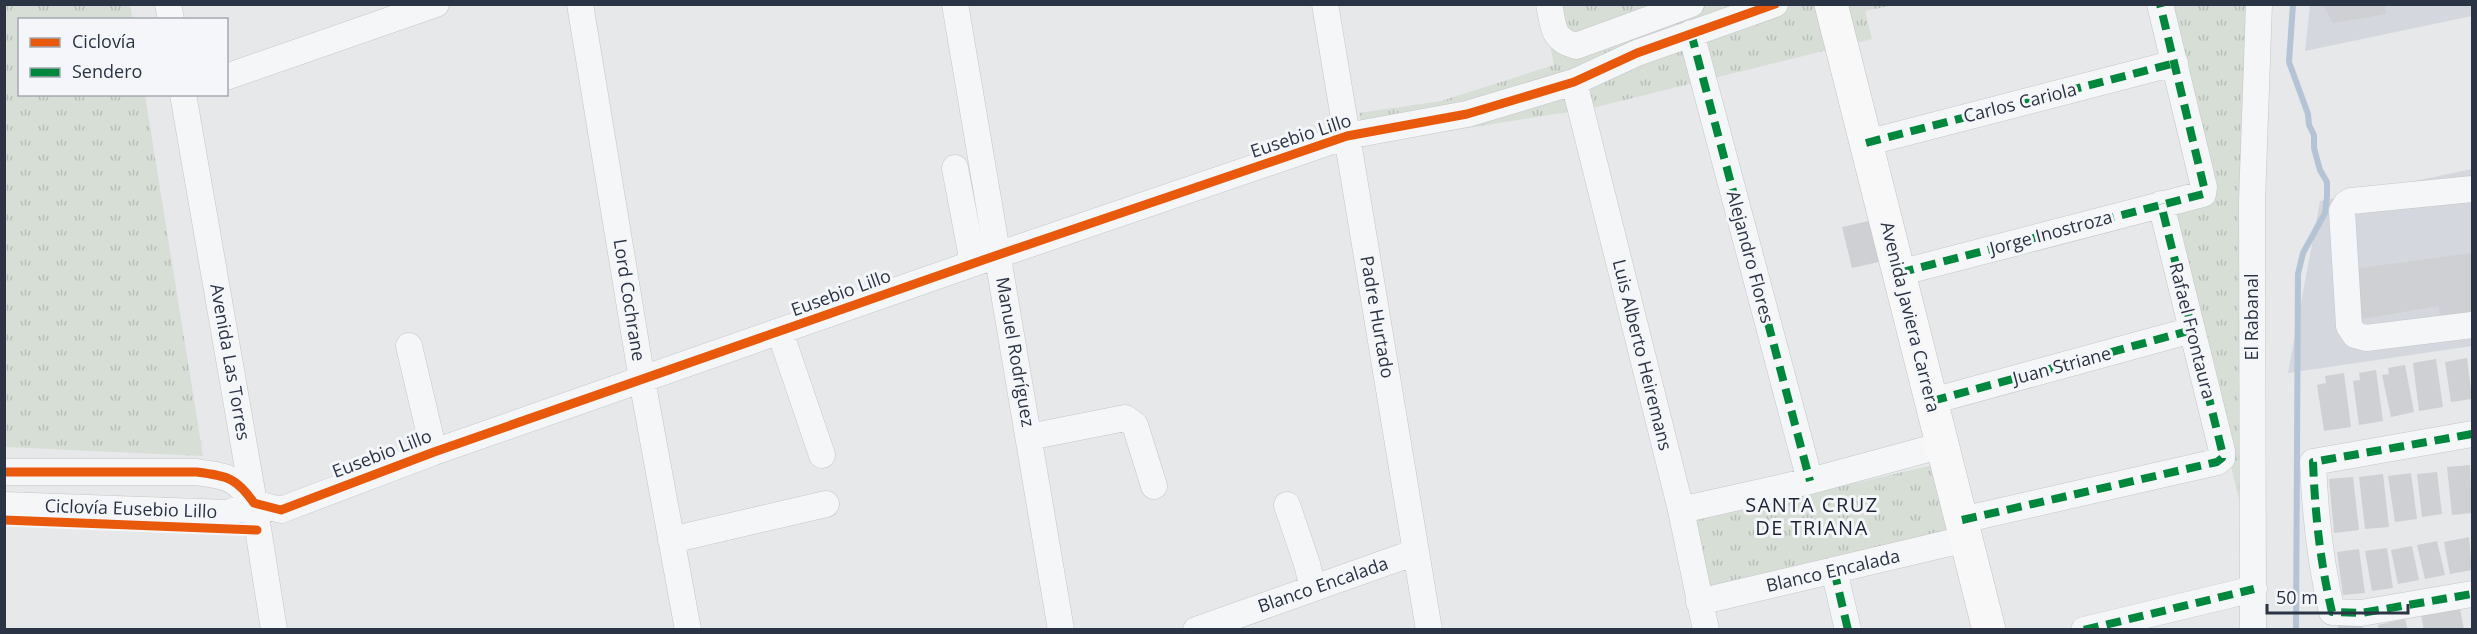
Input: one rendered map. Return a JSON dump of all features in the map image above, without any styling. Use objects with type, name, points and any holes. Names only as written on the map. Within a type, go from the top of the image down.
[{"type":"main road","name":"Avenida Javiera Carrera","points":[[1831,4],[1989,630]]},
{"type":"street","points":[[228,76],[436,4]]},
{"type":"street","name":"Lord Cochrane","points":[[580,4],[642,380],[688,630]]},
{"type":"street","name":"Manuel Rodríguez","points":[[956,4],[1061,630]]},
{"type":"street","name":"Padre Hurtado","points":[[1325,4],[1429,630]]},
{"type":"street","points":[[1549,4],[1555,35],[1563,42],[1576,45],[1691,4]]},
{"type":"street","name":"Eusebio Lillo","points":[[1690,33],[1715,19],[1731,4]]},
{"type":"street","name":"Eusebio Lillo","points":[[254,503],[281,510],[434,452],[973,263],[1347,136],[1467,114],[1575,82],[1637,53],[1775,4]]},
{"type":"street","points":[[2160,4],[2175,63]]},
{"type":"street","name":"El Rabanal","points":[[2253,630],[2252,201],[2259,4]]},
{"type":"street","points":[[1632,26],[1637,53]]},
{"type":"street","name":"Alejandro Flores","points":[[1690,33],[1809,481]]},
{"type":"street","name":"Carlos Cariola","points":[[1866,142],[2175,63]]},
{"type":"street","name":"Jorge Inostroza","points":[[1899,273],[2203,194],[2204,187],[2175,63]]},
{"type":"street","name":"Luis Alberto Heiremans","points":[[1575,82],[1681,510],[1706,630]]},
{"type":"street","name":"Avenida Las Torres","points":[[183,96],[274,630]]},
{"type":"street","points":[[954,168],[973,263]]},
{"type":"street","points":[[2472,189],[2351,201],[2342,211],[2349,326],[2355,335],[2366,338],[2472,325]]},
{"type":"street","name":"Rafael Frontaura","points":[[2161,204],[2222,458]]},
{"type":"street","name":"Juan Striane","points":[[1932,401],[2192,330]]},
{"type":"street","points":[[780,332],[822,455]]},
{"type":"street","points":[[409,346],[434,452]]},
{"type":"street","points":[[1029,437],[1125,418],[1135,425],[1154,486]]},
{"type":"street","points":[[2472,434],[2313,462],[2317,527],[2323,574],[2332,612],[2361,613],[2472,594]]},
{"type":"street","points":[[1681,510],[1809,481],[1943,445]]},
{"type":"street","name":"Blanco Encalada","points":[[1699,602],[1834,570],[1964,529],[2217,462],[2222,458]]},
{"type":"street","points":[[4,472],[196,472],[224,475],[243,487],[254,503],[228,513],[4,505]]},
{"type":"street","points":[[671,540],[826,504]]},
{"type":"street","points":[[1287,505],[1313,588]]},
{"type":"street","name":"Blanco Encalada","points":[[1196,630],[1416,552]]},
{"type":"street","points":[[1834,570],[1848,630]]},
{"type":"street","points":[[2084,630],[2254,589]]},
{"type":"shaded area","points":[[2310,5],[2472,5],[2472,16],[2305,51]]},
{"type":"shaded area","points":[[2472,169],[2472,346],[2288,373],[2320,201]]},
{"type":"green space","points":[[5,4],[130,5],[133,18],[18,18],[18,96],[145,96],[203,456],[5,447]]},
{"type":"green space","points":[[1560,5],[1894,5],[1865,11],[1872,39],[1588,109],[1366,144],[1359,113],[1441,101],[1554,65],[1543,10]]},
{"type":"green space","points":[[2169,5],[2272,5],[2249,539],[2167,207],[2209,195]]},
{"type":"green space","points":[[1946,462],[1959,529],[1703,589],[1688,522]]},
{"type":"building","points":[[2322,4],[2385,4],[2386,14],[2333,23]]},
{"type":"building","points":[[1873,220],[1883,261],[1852,268],[1842,227]]},
{"type":"building","points":[[2472,253],[2472,317],[2440,322],[2439,306],[2362,319],[2353,269]]},
{"type":"building","points":[[2467,358],[2472,399],[2451,402],[2445,362]]},
{"type":"building","points":[[2436,359],[2443,407],[2419,411],[2413,363]]},
{"type":"building","points":[[2405,365],[2414,412],[2391,417],[2382,375],[2389,374],[2388,368]]},
{"type":"building","points":[[2376,370],[2383,421],[2359,425],[2353,381],[2360,380],[2359,373]]},
{"type":"building","points":[[2344,373],[2351,427],[2324,431],[2317,385],[2326,383],[2325,376]]},
{"type":"building","points":[[2470,465],[2472,513],[2452,515],[2447,467]]},
{"type":"building","points":[[2437,472],[2442,514],[2422,517],[2417,474]]},
{"type":"building","points":[[2411,473],[2417,519],[2395,522],[2388,476]]},
{"type":"building","points":[[2383,474],[2389,527],[2365,529],[2359,477]]},
{"type":"building","points":[[2353,477],[2359,530],[2334,533],[2329,479]]},
{"type":"building","points":[[2469,537],[2472,570],[2450,574],[2444,542]]},
{"type":"building","points":[[2437,541],[2445,575],[2425,579],[2417,545]]},
{"type":"building","points":[[2412,546],[2419,580],[2398,584],[2391,550]]},
{"type":"building","points":[[2387,548],[2393,588],[2372,591],[2365,551]]},
{"type":"building","points":[[2359,549],[2365,593],[2343,595],[2337,552]]},
{"type":"building","points":[[2460,608],[2464,630],[2424,630],[2421,615]]},
{"type":"building","points":[[2405,619],[2408,630],[2379,630],[2378,625]]},
{"type":"building","points":[[2362,621],[2363,630],[2338,630],[2338,625]]},
{"type":"waterway","points":[[2293,4],[2289,62],[2308,114],[2320,170],[2327,182],[2325,213],[2303,253],[2298,274],[2296,630]]},
{"type":"marked path","points":[[1899,273],[2203,194],[2204,187],[2160,4]]},
{"type":"marked path","points":[[1691,33],[1810,481]]},
{"type":"marked path","points":[[1866,143],[2175,63]]},
{"type":"marked path","points":[[1962,520],[2217,462],[2222,458],[2161,204]]},
{"type":"marked path","points":[[1932,401],[2192,330]]},
{"type":"marked path","points":[[2472,434],[2313,462],[2319,537],[2332,612],[2361,613],[2472,594]]},
{"type":"marked path","points":[[1834,570],[1848,630]]},
{"type":"marked path","points":[[2084,630],[2254,589]]},
{"type":"cycle path","points":[[4,472],[207,473],[230,479],[242,488],[254,503],[281,510],[434,452],[986,259],[1347,136],[1467,114],[1574,82],[1637,53],[1775,4]]},
{"type":"cycle path","name":"Ciclovía Eusebio Lillo","points":[[4,520],[257,530]]},
{"type":"district","name":"SANTA CRUZ DE TRIANA","points":[[1812,516]]}]
